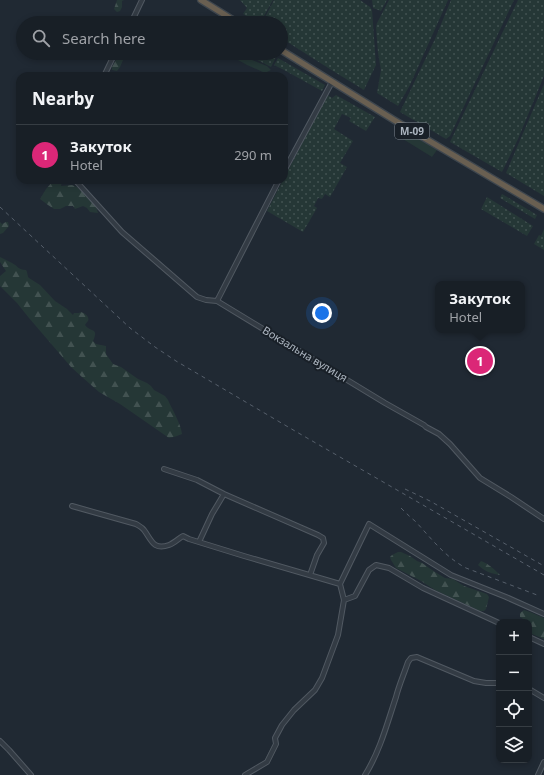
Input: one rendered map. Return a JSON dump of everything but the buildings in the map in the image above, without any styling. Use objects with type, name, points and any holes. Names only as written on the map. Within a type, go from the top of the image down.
[{"type":"highway","points":[[201,0],[227,16]]},
{"type":"highway","name":"М-09","points":[[288,54],[544,209]]},
{"type":"street","points":[[134,16],[142,0]]},
{"type":"street","points":[[106,72],[112,60]]},
{"type":"street","points":[[288,164],[332,82]]},
{"type":"street","name":"Вокзальна вулиця","points":[[79,184],[122,232],[197,297],[217,301],[439,434],[450,444],[480,478],[544,519]]},
{"type":"street","points":[[217,301],[277,184]]},
{"type":"street","points":[[164,469],[197,480],[224,494],[323,538],[324,542],[317,555],[310,575]]},
{"type":"street","points":[[199,542],[212,514],[224,494]]},
{"type":"street","points":[[72,506],[136,524],[143,528],[150,540],[157,546],[171,544],[176,539],[183,536],[244,556],[340,584]]},
{"type":"street","points":[[245,775],[267,762],[276,744],[275,738],[282,725],[294,710],[315,690],[322,678],[338,635],[344,600],[340,584],[369,524],[450,575],[544,614]]},
{"type":"street","points":[[344,600],[355,596],[369,570],[376,565],[389,568],[424,588],[496,622]]},
{"type":"street","points":[[532,638],[544,644]]},
{"type":"street","points":[[365,775],[381,743],[389,722],[395,698],[408,662],[411,658],[418,657],[474,681],[496,683]]},
{"type":"street","points":[[532,691],[544,698]]},
{"type":"street","points":[[0,741],[31,775]]},
{"type":"street","points":[[538,775],[544,762]]},
{"type":"green space","points":[[117,0],[124,0],[122,1],[120,11],[117,12],[114,9]]},
{"type":"green space","points":[[240,0],[273,0],[264,16],[246,16],[243,14],[247,8]]},
{"type":"green space","points":[[274,0],[360,0],[370,7],[372,10],[376,65],[364,90],[288,42],[288,16],[266,16]]},
{"type":"green space","points":[[372,0],[387,0],[381,11],[373,8]]},
{"type":"green space","points":[[389,0],[448,0],[410,85],[398,106],[377,93],[381,70],[376,27]]},
{"type":"green space","points":[[451,0],[514,0],[450,136],[446,139],[400,112],[435,39]]},
{"type":"green space","points":[[518,0],[544,0],[544,76],[518,139],[502,172],[450,142]]},
{"type":"green space","points":[[116,60],[123,60],[117,71],[112,70]]},
{"type":"green space","points":[[238,60],[252,60],[267,66],[271,70],[263,72]]},
{"type":"green space","points":[[258,60],[274,60],[271,67]]},
{"type":"green space","points":[[277,60],[281,60],[325,85],[322,91],[274,65]]},
{"type":"green space","points":[[544,84],[544,196],[506,173]]},
{"type":"green space","points":[[328,95],[332,98],[336,95],[375,117],[366,131],[349,121],[351,118],[342,114],[334,129],[353,141],[340,163],[347,167],[330,197],[325,194],[322,199],[318,198],[314,206],[317,208],[303,232],[267,211],[281,184],[288,184],[288,170]]},
{"type":"green space","points":[[397,128],[402,129],[437,150],[432,157],[398,136],[395,132]]},
{"type":"green space","points":[[50,184],[61,184],[61,186],[72,185],[77,187],[90,199],[96,207],[98,213],[90,212],[83,206],[75,209],[73,206],[66,206],[60,209],[54,209],[40,199]]},
{"type":"green space","points":[[502,194],[537,215],[535,219],[500,198]]},
{"type":"green space","points":[[487,197],[533,226],[527,236],[481,209]]},
{"type":"green space","points":[[0,222],[2,224],[8,222],[9,226],[3,233],[0,234]]},
{"type":"green space","points":[[544,229],[544,250],[534,244],[539,235],[541,236]]},
{"type":"green space","points":[[0,257],[14,264],[20,269],[26,270],[29,278],[40,285],[55,301],[73,315],[74,313],[84,313],[88,318],[85,325],[95,332],[93,341],[96,344],[106,346],[106,354],[113,364],[121,367],[138,379],[147,383],[154,390],[165,396],[178,421],[182,434],[169,438],[120,404],[99,392],[71,367],[17,303],[0,286],[0,276],[6,271],[0,262]]},
{"type":"green space","points":[[398,552],[410,556],[445,578],[453,579],[464,586],[487,594],[489,597],[486,609],[484,611],[480,611],[435,590],[396,568],[390,557]]},
{"type":"green space","points":[[481,561],[489,565],[500,575],[488,572],[480,567],[478,565]]},
{"type":"green space","points":[[524,610],[544,618],[544,639],[532,634],[532,619],[523,619],[520,617],[520,613]]},
{"type":"railway","points":[[0,207],[130,328],[155,347],[176,361],[295,431],[544,575]]},
{"type":"railway","points":[[405,489],[430,501],[544,566]]},
{"type":"railway","points":[[401,508],[445,553],[458,564],[537,595]]},
{"type":"place","name":"Закуток","points":[[480,361]]}]
